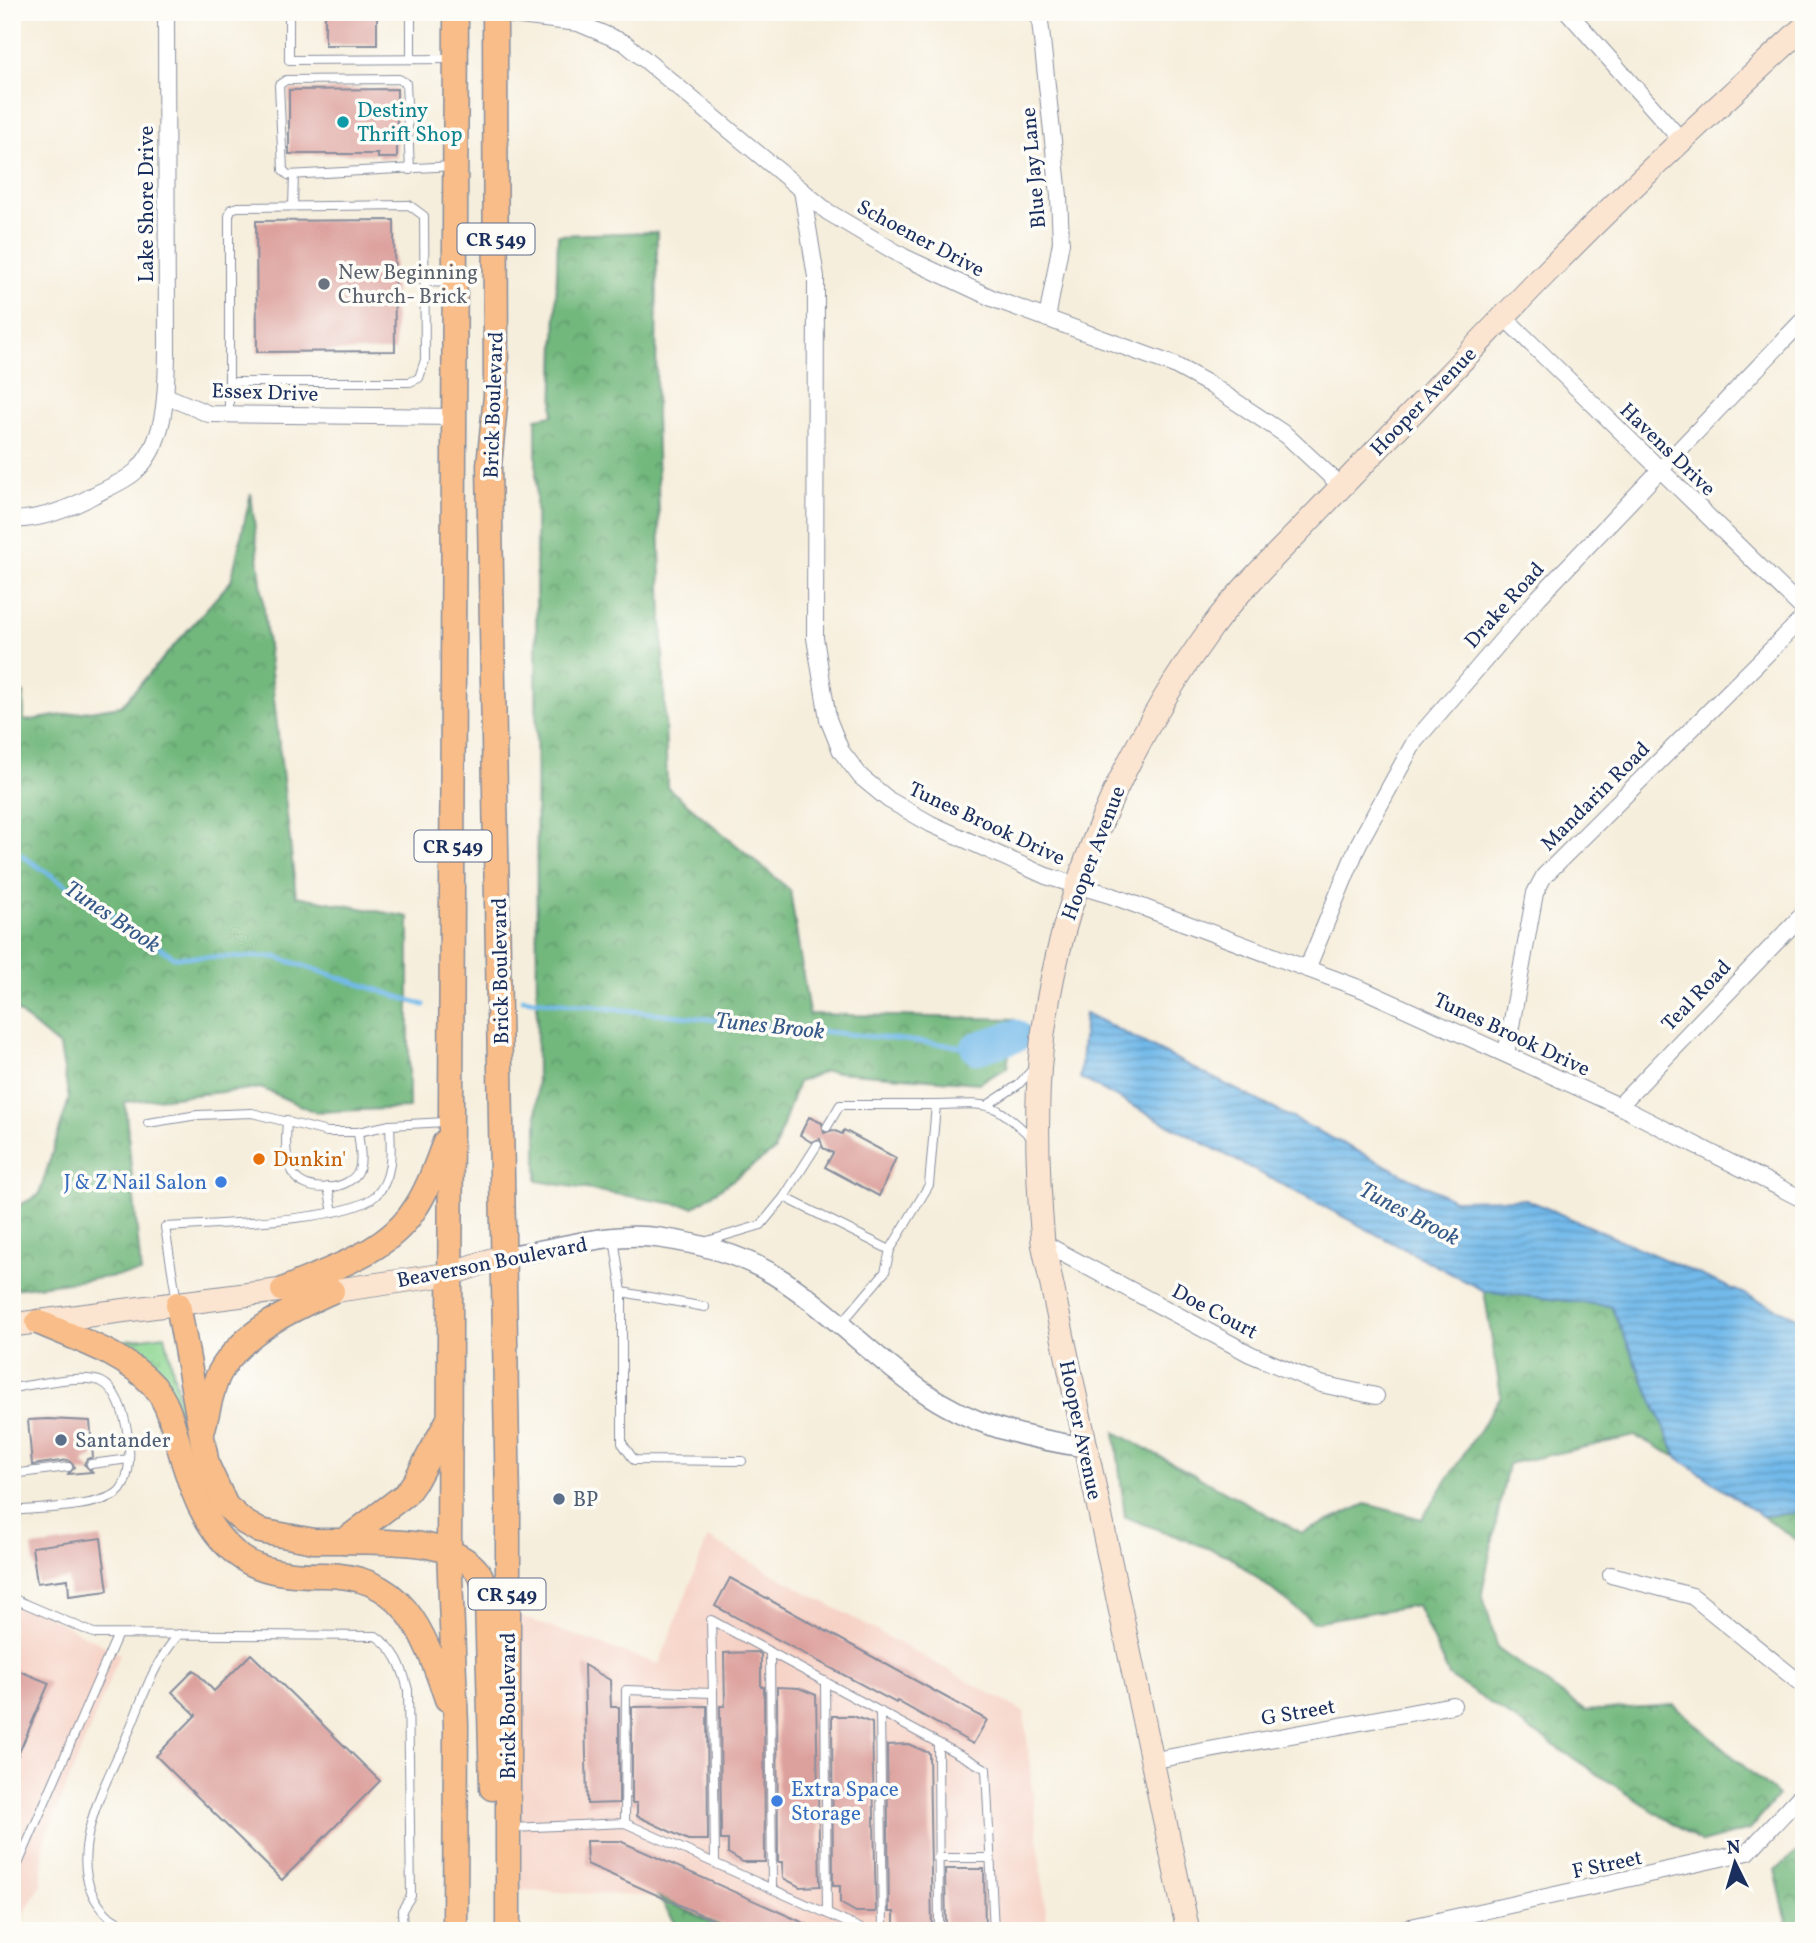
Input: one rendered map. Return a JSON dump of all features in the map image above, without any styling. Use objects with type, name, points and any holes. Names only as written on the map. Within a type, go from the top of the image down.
[{"type":"main road","name":"Brick Boulevard","points":[[455,1931],[457,1725],[449,1551],[452,1413],[450,1274],[456,12]]},
{"type":"main road","name":"Brick Boulevard","points":[[495,13],[496,395],[489,465],[508,1504],[508,1919]]},
{"type":"main road","name":"Hooper Avenue","points":[[1188,1931],[1150,1761],[1043,1243],[1037,1142],[1040,1062],[1065,926],[1100,827],[1133,753],[1173,685],[1214,624],[1341,486],[1504,317],[1682,141],[1804,27]]},
{"type":"main road","points":[[456,417],[479,445],[489,465]]},
{"type":"main road","points":[[283,1290],[370,1252],[393,1234],[420,1200],[451,1123]]},
{"type":"main road","name":"Beaverson Boulevard","points":[[12,1325],[283,1290],[332,1291],[450,1274],[503,1256]]},
{"type":"main road","points":[[202,1433],[219,1373],[231,1358],[265,1324],[332,1291]]},
{"type":"main road","points":[[178,1304],[207,1465],[226,1506],[244,1522],[281,1537],[433,1545],[449,1551],[480,1574],[487,1600],[494,1823],[508,1919]]},
{"type":"main road","points":[[38,1322],[102,1350],[153,1386],[171,1410],[199,1507],[218,1537],[243,1559],[271,1571],[342,1574],[386,1590],[406,1608],[418,1623],[457,1725]]},
{"type":"main road","points":[[344,1541],[406,1494],[452,1413]]},
{"type":"street","name":"Lake Shore Drive","points":[[166,12],[166,397]]},
{"type":"street","name":"Blue Jay Lane","points":[[1039,12],[1059,196],[1060,242],[1047,319]]},
{"type":"street","points":[[1568,12],[1682,141]]},
{"type":"street","name":"Schoener Drive","points":[[495,13],[578,23],[625,43],[828,212],[904,257],[994,299],[1174,365],[1209,384],[1286,435],[1341,486]]},
{"type":"street","name":"Tunes Brook Drive","points":[[802,190],[816,277],[815,638],[832,729],[841,751],[860,777],[889,800],[942,829],[1078,888],[1111,895],[1364,990],[1619,1106],[1804,1200]]},
{"type":"street","name":"Havens Drive","points":[[1504,317],[1804,610]]},
{"type":"street","name":"Drake Road","points":[[1307,969],[1359,843],[1415,741],[1539,597],[1804,318]]},
{"type":"street","name":"Essex Drive","points":[[166,397],[209,414],[456,417]]},
{"type":"street","points":[[12,520],[32,519],[71,508],[136,472],[152,449],[166,397]]},
{"type":"street","name":"Mandarin Road","points":[[1506,1054],[1535,893],[1544,876],[1804,617]]},
{"type":"street","name":"Teal Road","points":[[1619,1106],[1804,913]]},
{"type":"street","name":"Beaverson Boulevard","points":[[503,1256],[614,1238],[657,1237],[732,1256],[784,1281],[922,1392],[972,1419],[1023,1437],[1084,1447]]},
{"type":"street","name":"Doe Court","points":[[1043,1243],[1250,1354],[1321,1384],[1376,1396]]},
{"type":"street","points":[[1611,1575],[1692,1596],[1804,1686]]},
{"type":"street","name":"G Street","points":[[1150,1761],[1454,1705]]},
{"type":"street","name":"F Street","points":[[1393,1931],[1748,1852],[1804,1792]]},
{"type":"lane","points":[[289,12],[289,60],[456,59]]},
{"type":"lane","points":[[411,12],[411,59]]},
{"type":"lane","points":[[410,170],[406,83],[399,79],[286,80],[279,85],[283,170],[294,174],[410,170],[456,165]]},
{"type":"lane","points":[[293,206],[294,174]]},
{"type":"lane","points":[[229,382],[410,382],[419,378],[425,360],[425,282],[424,216],[418,209],[409,205],[231,209],[229,216],[229,382],[229,414]]},
{"type":"lane","points":[[425,282],[456,283]]},
{"type":"lane","points":[[989,1104],[1018,1085],[1040,1062]]},
{"type":"lane","points":[[827,1127],[840,1105],[989,1104],[1006,1113],[1037,1142]]},
{"type":"lane","points":[[839,1326],[885,1272],[890,1250],[929,1185],[936,1105]]},
{"type":"lane","points":[[148,1123],[252,1113],[327,1132],[358,1132],[390,1125],[451,1123]]},
{"type":"lane","points":[[286,1120],[287,1152],[294,1176],[303,1185],[328,1186],[353,1178],[359,1169],[361,1155],[358,1132]]},
{"type":"lane","points":[[178,1304],[165,1227],[350,1209],[374,1197],[385,1182],[390,1166],[390,1125]]},
{"type":"lane","points":[[693,1244],[737,1234],[761,1225],[784,1197],[817,1145]]},
{"type":"lane","points":[[328,1186],[333,1212]]},
{"type":"lane","points":[[784,1197],[890,1250]]},
{"type":"lane","points":[[614,1238],[622,1292],[622,1444],[634,1460],[741,1461]]},
{"type":"lane","points":[[622,1292],[705,1307]]},
{"type":"lane","points":[[12,1388],[83,1378],[102,1382],[116,1393],[122,1409],[129,1460],[129,1476],[120,1491],[105,1499],[12,1511]]},
{"type":"lane","points":[[91,1464],[129,1460]]},
{"type":"lane","points":[[12,1474],[68,1467]]},
{"type":"lane","points":[[12,1598],[96,1634],[376,1636],[391,1646],[401,1665],[408,1689],[411,1896],[402,1910],[403,1931]]},
{"type":"lane","points":[[715,1863],[711,1620],[986,1769],[994,1931]]},
{"type":"lane","points":[[139,1931],[110,1917],[97,1900],[84,1857],[89,1823],[141,1702],[149,1675],[178,1634]]},
{"type":"lane","points":[[13,1876],[117,1636]]},
{"type":"lane","points":[[770,1652],[772,1889]]},
{"type":"lane","points":[[825,1681],[827,1913]]},
{"type":"lane","points":[[625,1823],[625,1690],[713,1693]]},
{"type":"lane","points":[[880,1711],[883,1931]]},
{"type":"lane","points":[[938,1743],[939,1931]]},
{"type":"lane","points":[[508,1828],[625,1823],[866,1931]]},
{"type":"lane","points":[[939,1858],[990,1858]]},
{"type":"shaded area","name":"Extra Space Storage","points":[[708,1538],[1024,1712],[1048,1931],[731,1931],[658,1897],[521,1890],[520,1617],[659,1664]]},
{"type":"shaded area","points":[[12,1597],[120,1654],[44,1842],[41,1885],[14,1931]]},
{"type":"green space","points":[[657,232],[656,416],[667,787],[790,890],[809,1014],[1014,1019],[1007,1068],[979,1083],[825,1071],[798,1082],[774,1151],[694,1207],[537,1181],[536,418],[553,415],[558,235]]},
{"type":"green space","points":[[251,493],[296,896],[409,917],[409,1108],[315,1112],[261,1088],[125,1102],[141,1273],[12,1289],[12,1209],[39,1195],[69,1099],[60,1047],[12,1007],[12,688],[24,693],[24,721],[121,706],[231,581]]},
{"type":"green space","points":[[1484,1291],[1612,1306],[1677,1457],[1635,1436],[1508,1464],[1482,1593],[1498,1649],[1585,1711],[1674,1705],[1778,1796],[1749,1830],[1702,1843],[1449,1676],[1417,1605],[1313,1622],[1229,1556],[1125,1517],[1115,1432],[1302,1533],[1366,1504],[1422,1519],[1501,1396]]},
{"type":"green space","points":[[165,1335],[183,1416],[117,1346],[127,1340]]},
{"type":"green space","points":[[1804,1512],[1804,1545],[1762,1516]]},
{"type":"green space","points":[[1804,1847],[1804,1931],[1789,1931],[1775,1870]]},
{"type":"green space","points":[[658,1897],[731,1931],[681,1931]]},
{"type":"water","points":[[1085,1013],[1454,1200],[1526,1199],[1804,1320],[1804,1512],[1762,1516],[1677,1457],[1611,1306],[1484,1291],[1080,1078]]},
{"type":"building","points":[[325,12],[377,12],[377,45],[325,45]]},
{"type":"building","name":"Destiny Thrift Shop","points":[[397,89],[397,158],[378,158],[378,154],[289,154],[289,90]]},
{"type":"building","name":"New Beginning Church- Brick","points":[[394,220],[395,351],[257,352],[256,221]]},
{"type":"building","points":[[809,1117],[822,1123],[824,1133],[833,1130],[842,1134],[844,1130],[896,1158],[879,1196],[825,1167],[833,1153],[823,1148],[820,1139],[811,1142],[800,1135]]},
{"type":"building","name":"Santander","points":[[28,1420],[90,1421],[93,1457],[87,1459],[84,1464],[92,1472],[68,1474],[75,1467],[68,1460],[32,1465]]},
{"type":"building","points":[[101,1538],[108,1591],[69,1596],[68,1579],[37,1583],[32,1547]]},
{"type":"building","points":[[730,1578],[987,1720],[973,1744],[715,1606]]},
{"type":"building","points":[[724,1653],[761,1654],[761,1687],[764,1687],[765,1862],[743,1862],[728,1853],[728,1840],[721,1840],[720,1706],[725,1706]]},
{"type":"building","points":[[251,1654],[380,1781],[282,1880],[156,1756],[196,1715],[172,1692],[194,1670],[214,1691]]},
{"type":"building","points":[[584,1665],[610,1680],[611,1707],[619,1707],[619,1803],[587,1804]]},
{"type":"building","points":[[12,1668],[49,1683],[12,1769]]},
{"type":"building","points":[[777,1687],[799,1688],[816,1695],[820,1886],[800,1887],[783,1878],[782,1862],[778,1862]]},
{"type":"building","points":[[707,1706],[708,1840],[688,1840],[637,1816],[637,1803],[632,1803],[632,1707]]},
{"type":"building","points":[[832,1716],[853,1716],[872,1723],[876,1912],[856,1912],[840,1903],[840,1886],[833,1886]]},
{"type":"building","points":[[908,1744],[929,1753],[932,1931],[900,1931],[894,1927],[894,1912],[889,1912],[887,1745]]},
{"type":"building","points":[[586,1841],[620,1841],[822,1931],[738,1931],[587,1864]]},
{"type":"building","points":[[945,1869],[984,1869],[985,1931],[946,1931]]},
{"type":"waterway","name":"Tunes Brook","points":[[12,849],[174,957],[276,957],[424,1005]]},
{"type":"waterway","name":"Tunes Brook","points":[[523,999],[977,1048]]},
{"type":"waterway","name":"Tunes Brook","points":[[977,1048],[1015,1036]]},
{"type":"place","name":"Destiny Thrift Shop","points":[[343,122]]},
{"type":"place","name":"New Beginning Church- Brick","points":[[324,284]]},
{"type":"place","name":"Dunkin'","points":[[259,1159]]},
{"type":"place","name":"J & Z Nail Salon","points":[[221,1182]]},
{"type":"place","name":"Santander","points":[[61,1440]]},
{"type":"place","name":"BP","points":[[559,1499]]},
{"type":"place","name":"Extra Space Storage","points":[[777,1801]]}]
